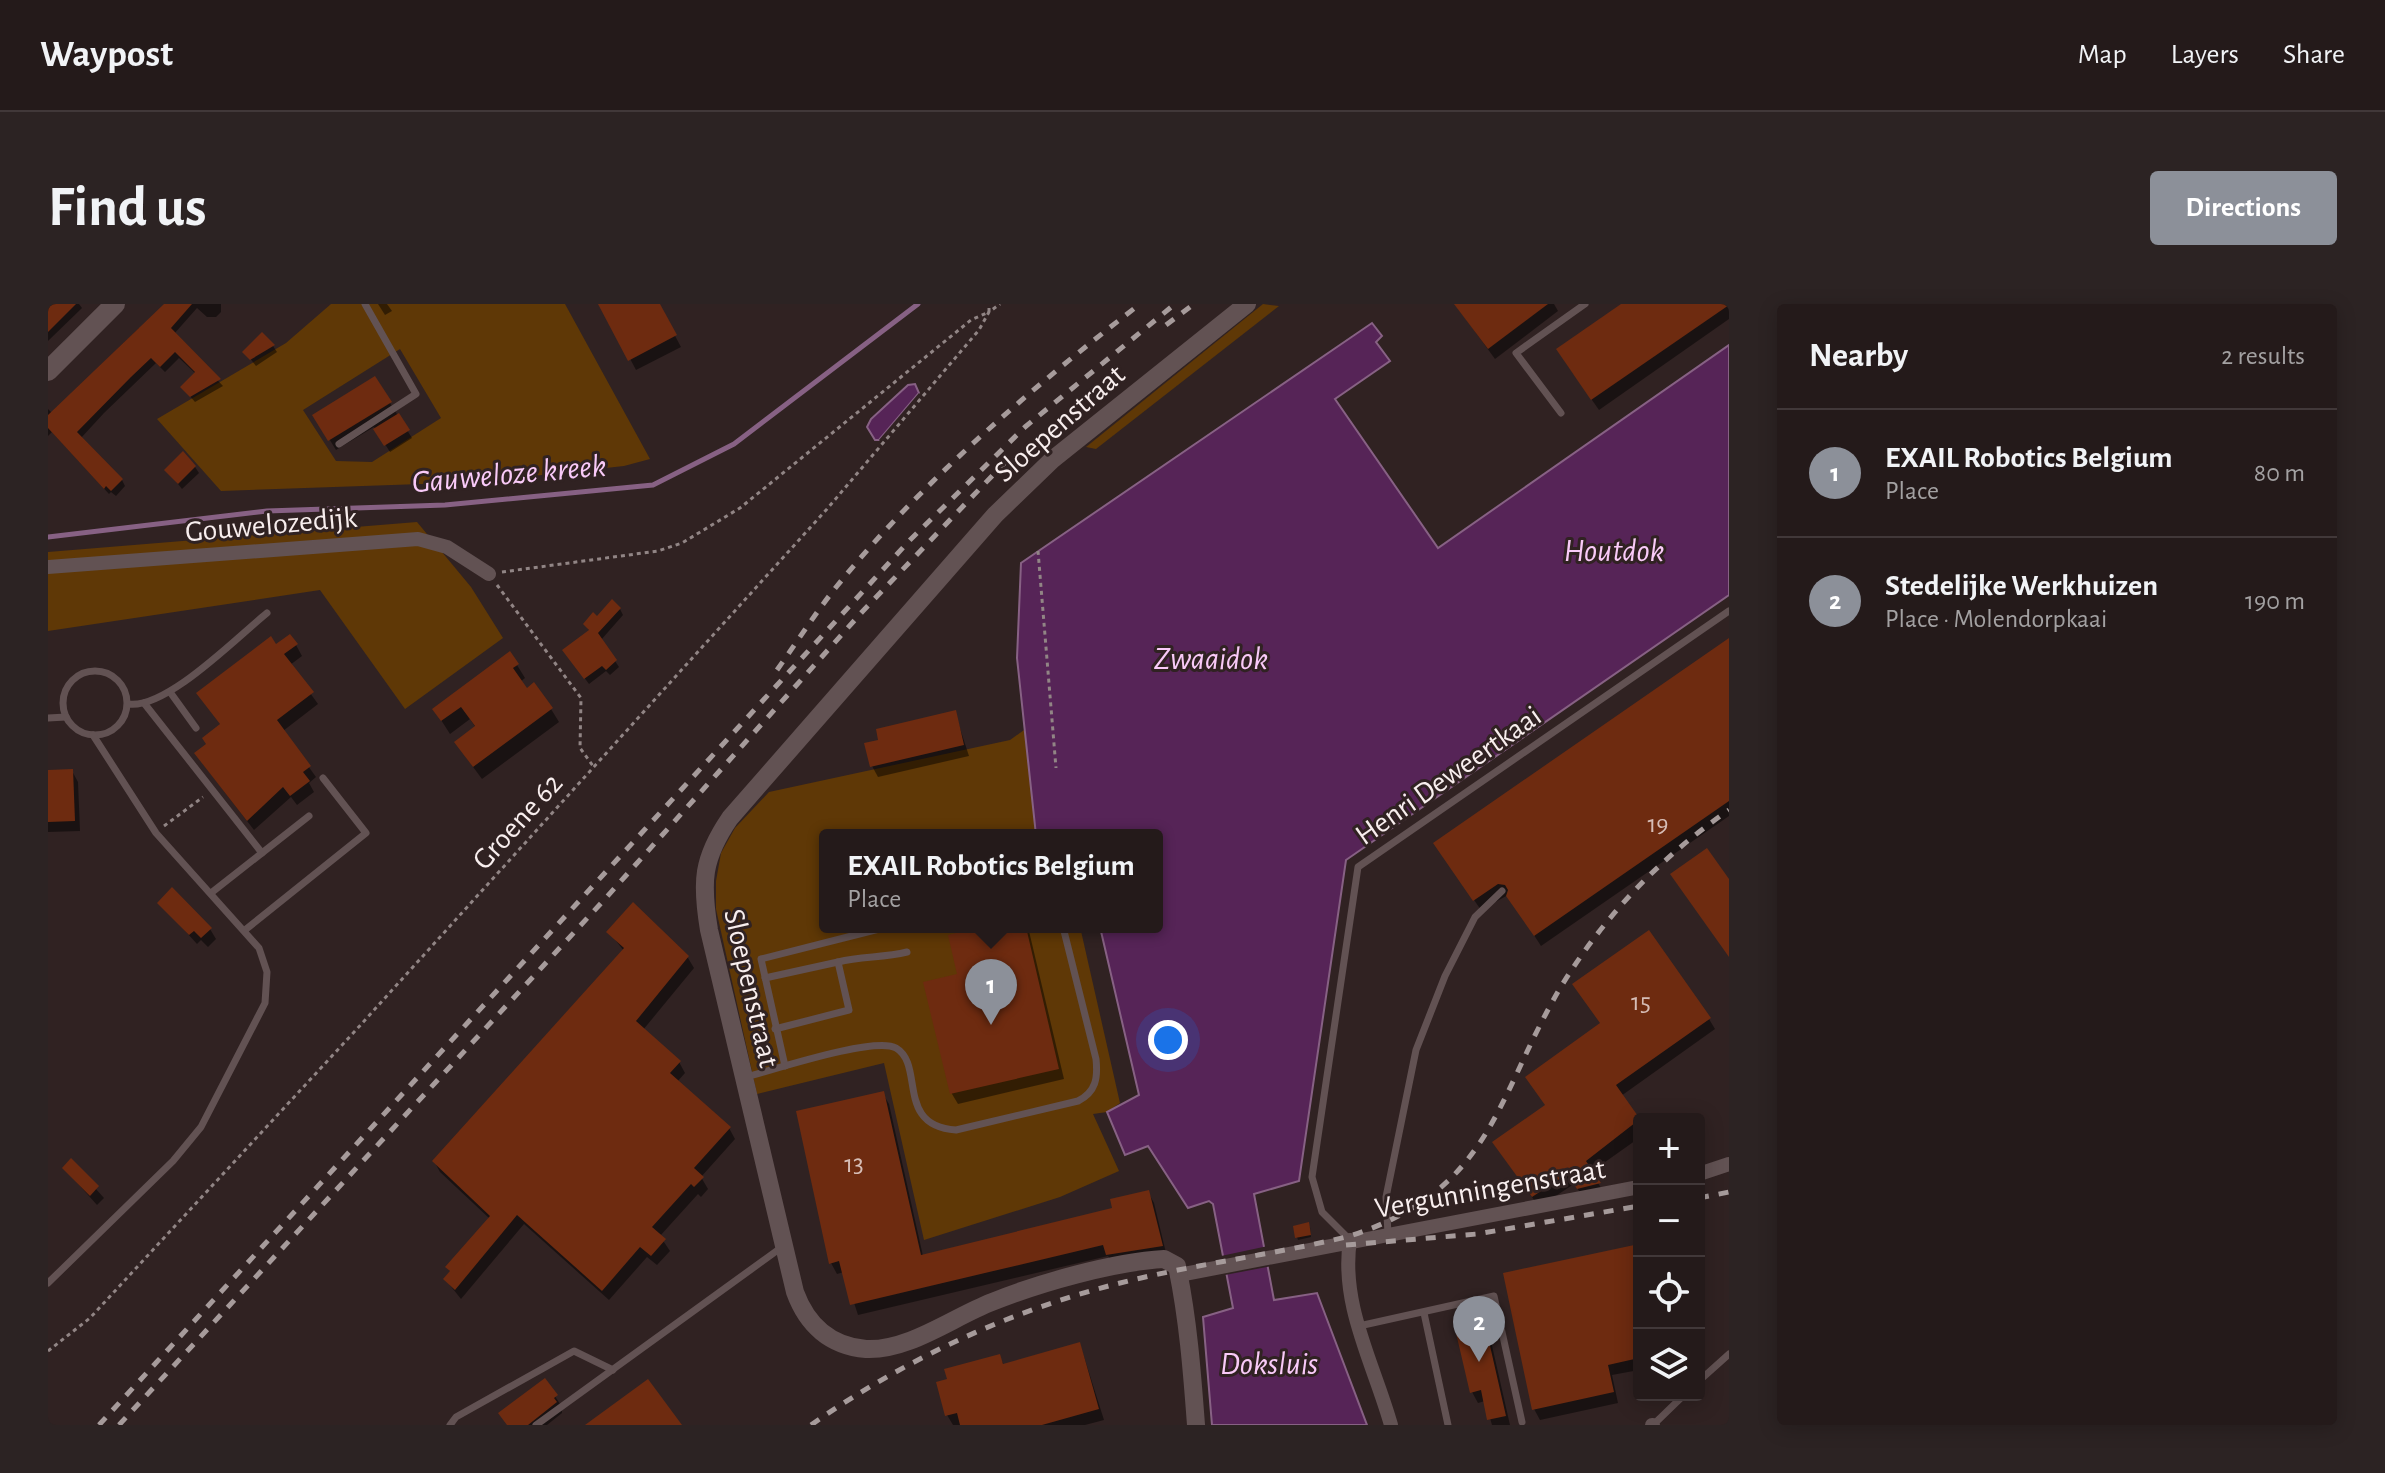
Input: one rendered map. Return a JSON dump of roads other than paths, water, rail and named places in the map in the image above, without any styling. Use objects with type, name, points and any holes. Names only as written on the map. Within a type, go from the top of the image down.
[{"type":"main road","points":[[48,371],[115,304]]},
{"type":"street","name":"Sloepenstraat","points":[[1179,1275],[1177,1266],[1164,1259],[1054,1282],[995,1301],[909,1340],[866,1349],[830,1339],[808,1320],[795,1292],[704,901],[707,859],[730,818],[995,515],[1052,460],[1247,304]]},
{"type":"street","name":"Gouwelozedijk","points":[[48,567],[418,539],[447,547],[489,574]]},
{"type":"street","points":[[1705,1172],[1729,1164]]},
{"type":"street","name":"Vergunningenstraat","points":[[1350,1240],[1633,1188]]},
{"type":"street","points":[[1196,1425],[1188,1325],[1179,1275],[1350,1240],[1348,1277],[1359,1326],[1391,1425]]},
{"type":"lane","points":[[339,444],[416,394],[365,304]]},
{"type":"lane","points":[[1561,413],[1516,353],[1585,304]]},
{"type":"lane","name":"Henri Deweertkaai","points":[[1350,1240],[1322,1212],[1312,1177],[1358,867],[1729,611]]},
{"type":"lane","points":[[128,704],[144,703],[170,692],[267,613]]},
{"type":"lane","points":[[89,671],[103,672],[116,678],[125,690],[128,704],[122,721],[109,732],[93,735],[77,730],[66,717],[63,703],[66,689],[76,677],[89,671]]},
{"type":"lane","points":[[170,692],[196,728]]},
{"type":"lane","points":[[144,703],[262,853]]},
{"type":"lane","points":[[48,718],[66,717]]},
{"type":"lane","points":[[48,1283],[173,1161],[201,1127],[265,1003],[267,972],[259,948],[156,833],[93,735]]},
{"type":"lane","points":[[245,930],[366,833],[323,778]]},
{"type":"lane","points":[[211,893],[309,816]]},
{"type":"lane","points":[[1388,1234],[1386,1197],[1416,1050],[1445,976],[1475,917],[1502,891]]},
{"type":"lane","points":[[785,1066],[761,959],[863,933]]},
{"type":"lane","points":[[743,1077],[860,1047],[895,1047],[905,1057],[924,1118],[940,1129],[956,1130],[1078,1101],[1090,1095],[1097,1077],[1096,1059],[1064,933]]},
{"type":"lane","points":[[765,978],[866,955],[880,959],[907,952]]},
{"type":"lane","points":[[775,1029],[849,1010],[838,962]]},
{"type":"lane","points":[[536,1425],[783,1246]]},
{"type":"lane","points":[[1359,1326],[1494,1296],[1522,1422]]},
{"type":"lane","points":[[1424,1313],[1448,1425]]},
{"type":"lane","points":[[450,1425],[456,1417],[574,1351],[613,1370]]},
{"type":"lane","points":[[1705,1376],[1729,1354]]},
{"type":"lane","points":[[1652,1425],[1678,1401]]},
{"type":"water","name":"Zwaaidok","points":[[1372,323],[1382,336],[1376,342],[1390,361],[1335,399],[1438,548],[1729,345],[1729,595],[1346,860],[1299,1181],[1254,1194],[1274,1300],[1317,1293],[1367,1425],[1212,1425],[1203,1317],[1233,1308],[1213,1204],[1209,1201],[1188,1208],[1148,1146],[1125,1155],[1107,1112],[1139,1095],[1101,933],[1163,933],[1163,829],[1035,829],[1017,658],[1021,563]]},
{"type":"water","points":[[915,384],[919,393],[879,440],[875,440],[867,427],[871,419],[908,385]]},
{"type":"waterway","name":"Gauweloze kreek","points":[[48,537],[267,511],[445,505],[653,485],[734,444],[918,304]]},
{"type":"railway","points":[[777,670],[837,586],[905,510],[980,437],[1140,304]]},
{"type":"railway","points":[[99,1425],[910,540],[1025,427],[1175,304]]},
{"type":"railway","points":[[1166,325],[1194,304]]},
{"type":"railway","points":[[119,1425],[604,900],[862,612],[1013,454]]},
{"type":"railway","points":[[811,1425],[888,1376],[969,1335],[1011,1318],[1097,1289],[1141,1278],[1350,1236],[1398,1216],[1434,1193],[1463,1165],[1485,1135],[1562,985],[1597,935],[1658,867],[1729,810]]},
{"type":"railway","points":[[1705,1197],[1729,1192]]},
{"type":"railway","points":[[1346,1245],[1477,1234],[1633,1207]]},
{"type":"place","name":"EXAIL Robotics Belgium","points":[[991,1025]]},
{"type":"place","name":"Stedelijke Werkhuizen","points":[[1479,1362]]},
{"type":"water label","name":"Houtdok","points":[[1614,550]]},
{"type":"water label","name":"Doksluis","points":[[1269,1363]]}]
